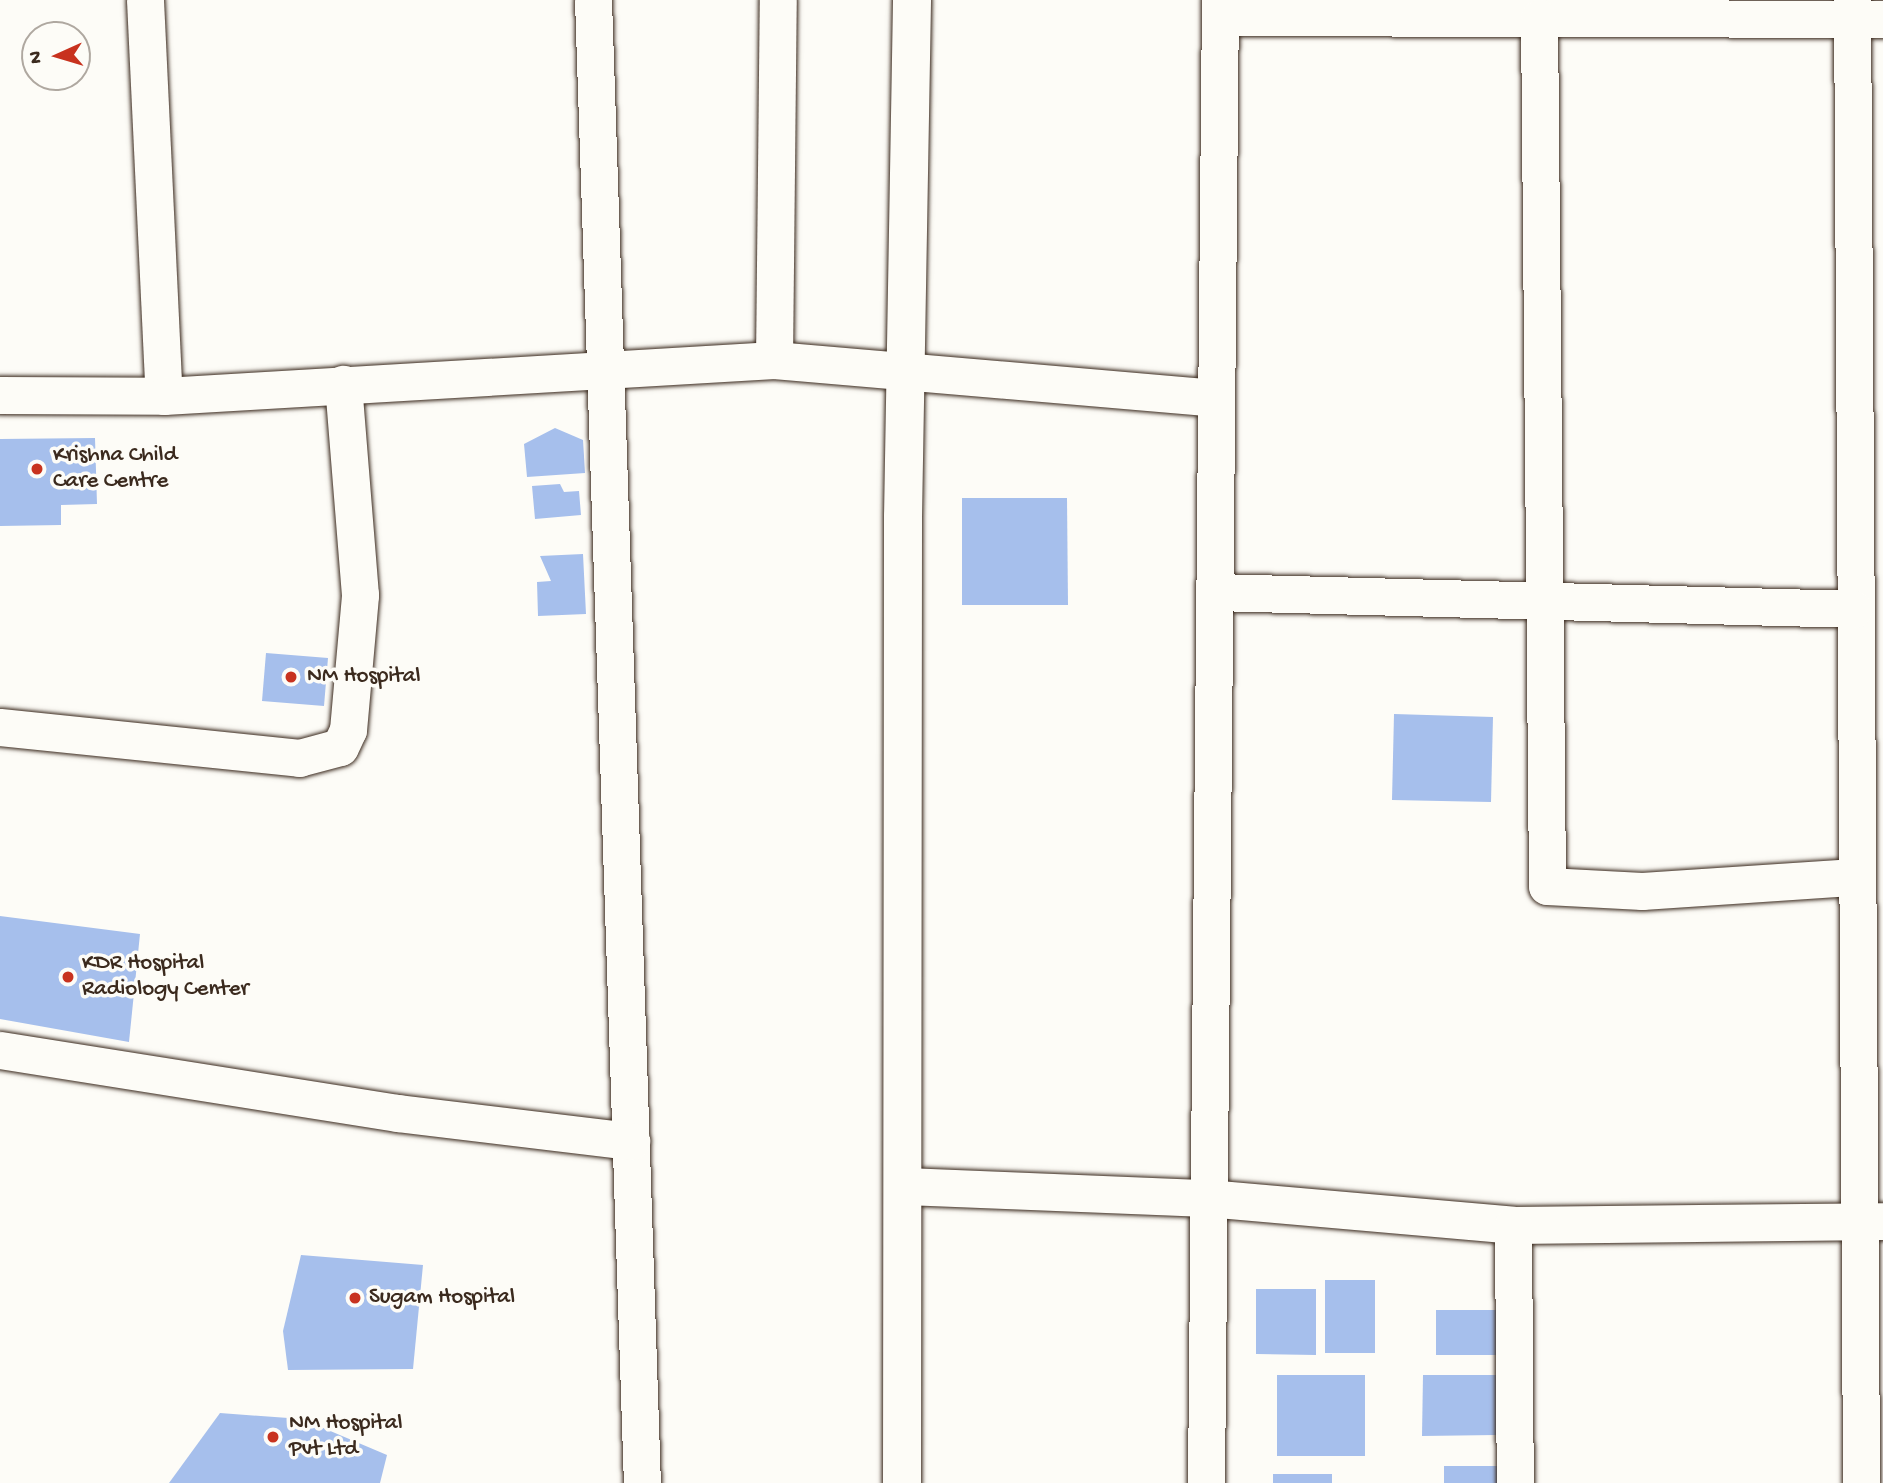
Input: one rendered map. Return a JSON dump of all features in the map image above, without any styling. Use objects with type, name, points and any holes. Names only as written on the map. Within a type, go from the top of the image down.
[{"type":"street","points":[[145,0],[163,396]]},
{"type":"street","points":[[593,0],[642,1483]]},
{"type":"street","points":[[774,360],[778,0]]},
{"type":"street","points":[[902,1483],[905,1186],[903,517],[910,375],[912,0]]},
{"type":"street","points":[[1206,1483],[1220,9],[1539,18],[1863,12],[1854,608],[1855,877],[1869,1221],[1861,1483]]},
{"type":"street","points":[[1539,18],[1547,886],[1642,891],[1855,877]]},
{"type":"street","points":[[0,395],[163,396],[605,366],[774,360],[910,375],[1215,398]]},
{"type":"street","points":[[0,727],[299,758],[340,747],[348,730],[360,595],[343,384]]},
{"type":"street","points":[[1215,592],[1544,605],[1854,608]]},
{"type":"street","points":[[0,1050],[398,1113],[631,1141]]},
{"type":"street","points":[[905,1186],[1207,1198],[1513,1225],[1869,1221]]},
{"type":"street","points":[[1513,1225],[1515,1483]]},
{"type":"building","points":[[555,428],[583,440],[585,473],[527,477],[524,444]]},
{"type":"building","points":[[95,438],[97,504],[61,505],[61,525],[0,526],[0,439]]},
{"type":"building","points":[[560,484],[564,492],[579,491],[581,515],[535,519],[532,486]]},
{"type":"building","points":[[962,498],[1067,498],[1068,605],[962,605]]},
{"type":"building","points":[[583,554],[586,614],[538,616],[537,582],[551,581],[540,556]]},
{"type":"building","points":[[266,653],[328,658],[324,706],[262,701]]},
{"type":"building","points":[[1394,714],[1493,717],[1491,802],[1392,800]]},
{"type":"building","name":"KDR Hospital Radiology Center","points":[[0,916],[140,934],[129,1042],[0,1019]]},
{"type":"building","name":"Sugam Hospital","points":[[301,1255],[423,1265],[413,1369],[288,1370],[283,1331]]},
{"type":"building","points":[[1325,1280],[1375,1280],[1375,1353],[1325,1353]]},
{"type":"building","points":[[1256,1289],[1316,1289],[1316,1355],[1256,1354]]},
{"type":"building","points":[[1436,1310],[1498,1310],[1498,1355],[1436,1355]]},
{"type":"building","points":[[1277,1375],[1365,1375],[1365,1456],[1277,1456]]},
{"type":"building","points":[[1423,1375],[1496,1375],[1496,1435],[1422,1436]]},
{"type":"building","name":"NM Hospital Pvt Ltd","points":[[220,1413],[302,1419],[387,1455],[380,1483],[169,1483]]},
{"type":"building","points":[[1444,1466],[1505,1466],[1505,1483],[1444,1483]]},
{"type":"building","points":[[1273,1474],[1332,1474],[1332,1483],[1273,1483]]},
{"type":"place","name":"Krishna Child Care Centre","points":[[37,469]]},
{"type":"place","name":"NM Hospital","points":[[291,677]]},
{"type":"place","name":"KDR Hospital Radiology Center","points":[[68,977]]},
{"type":"place","name":"Sugam Hospital","points":[[355,1298]]},
{"type":"place","name":"NM Hospital Pvt Ltd","points":[[273,1437]]}]
